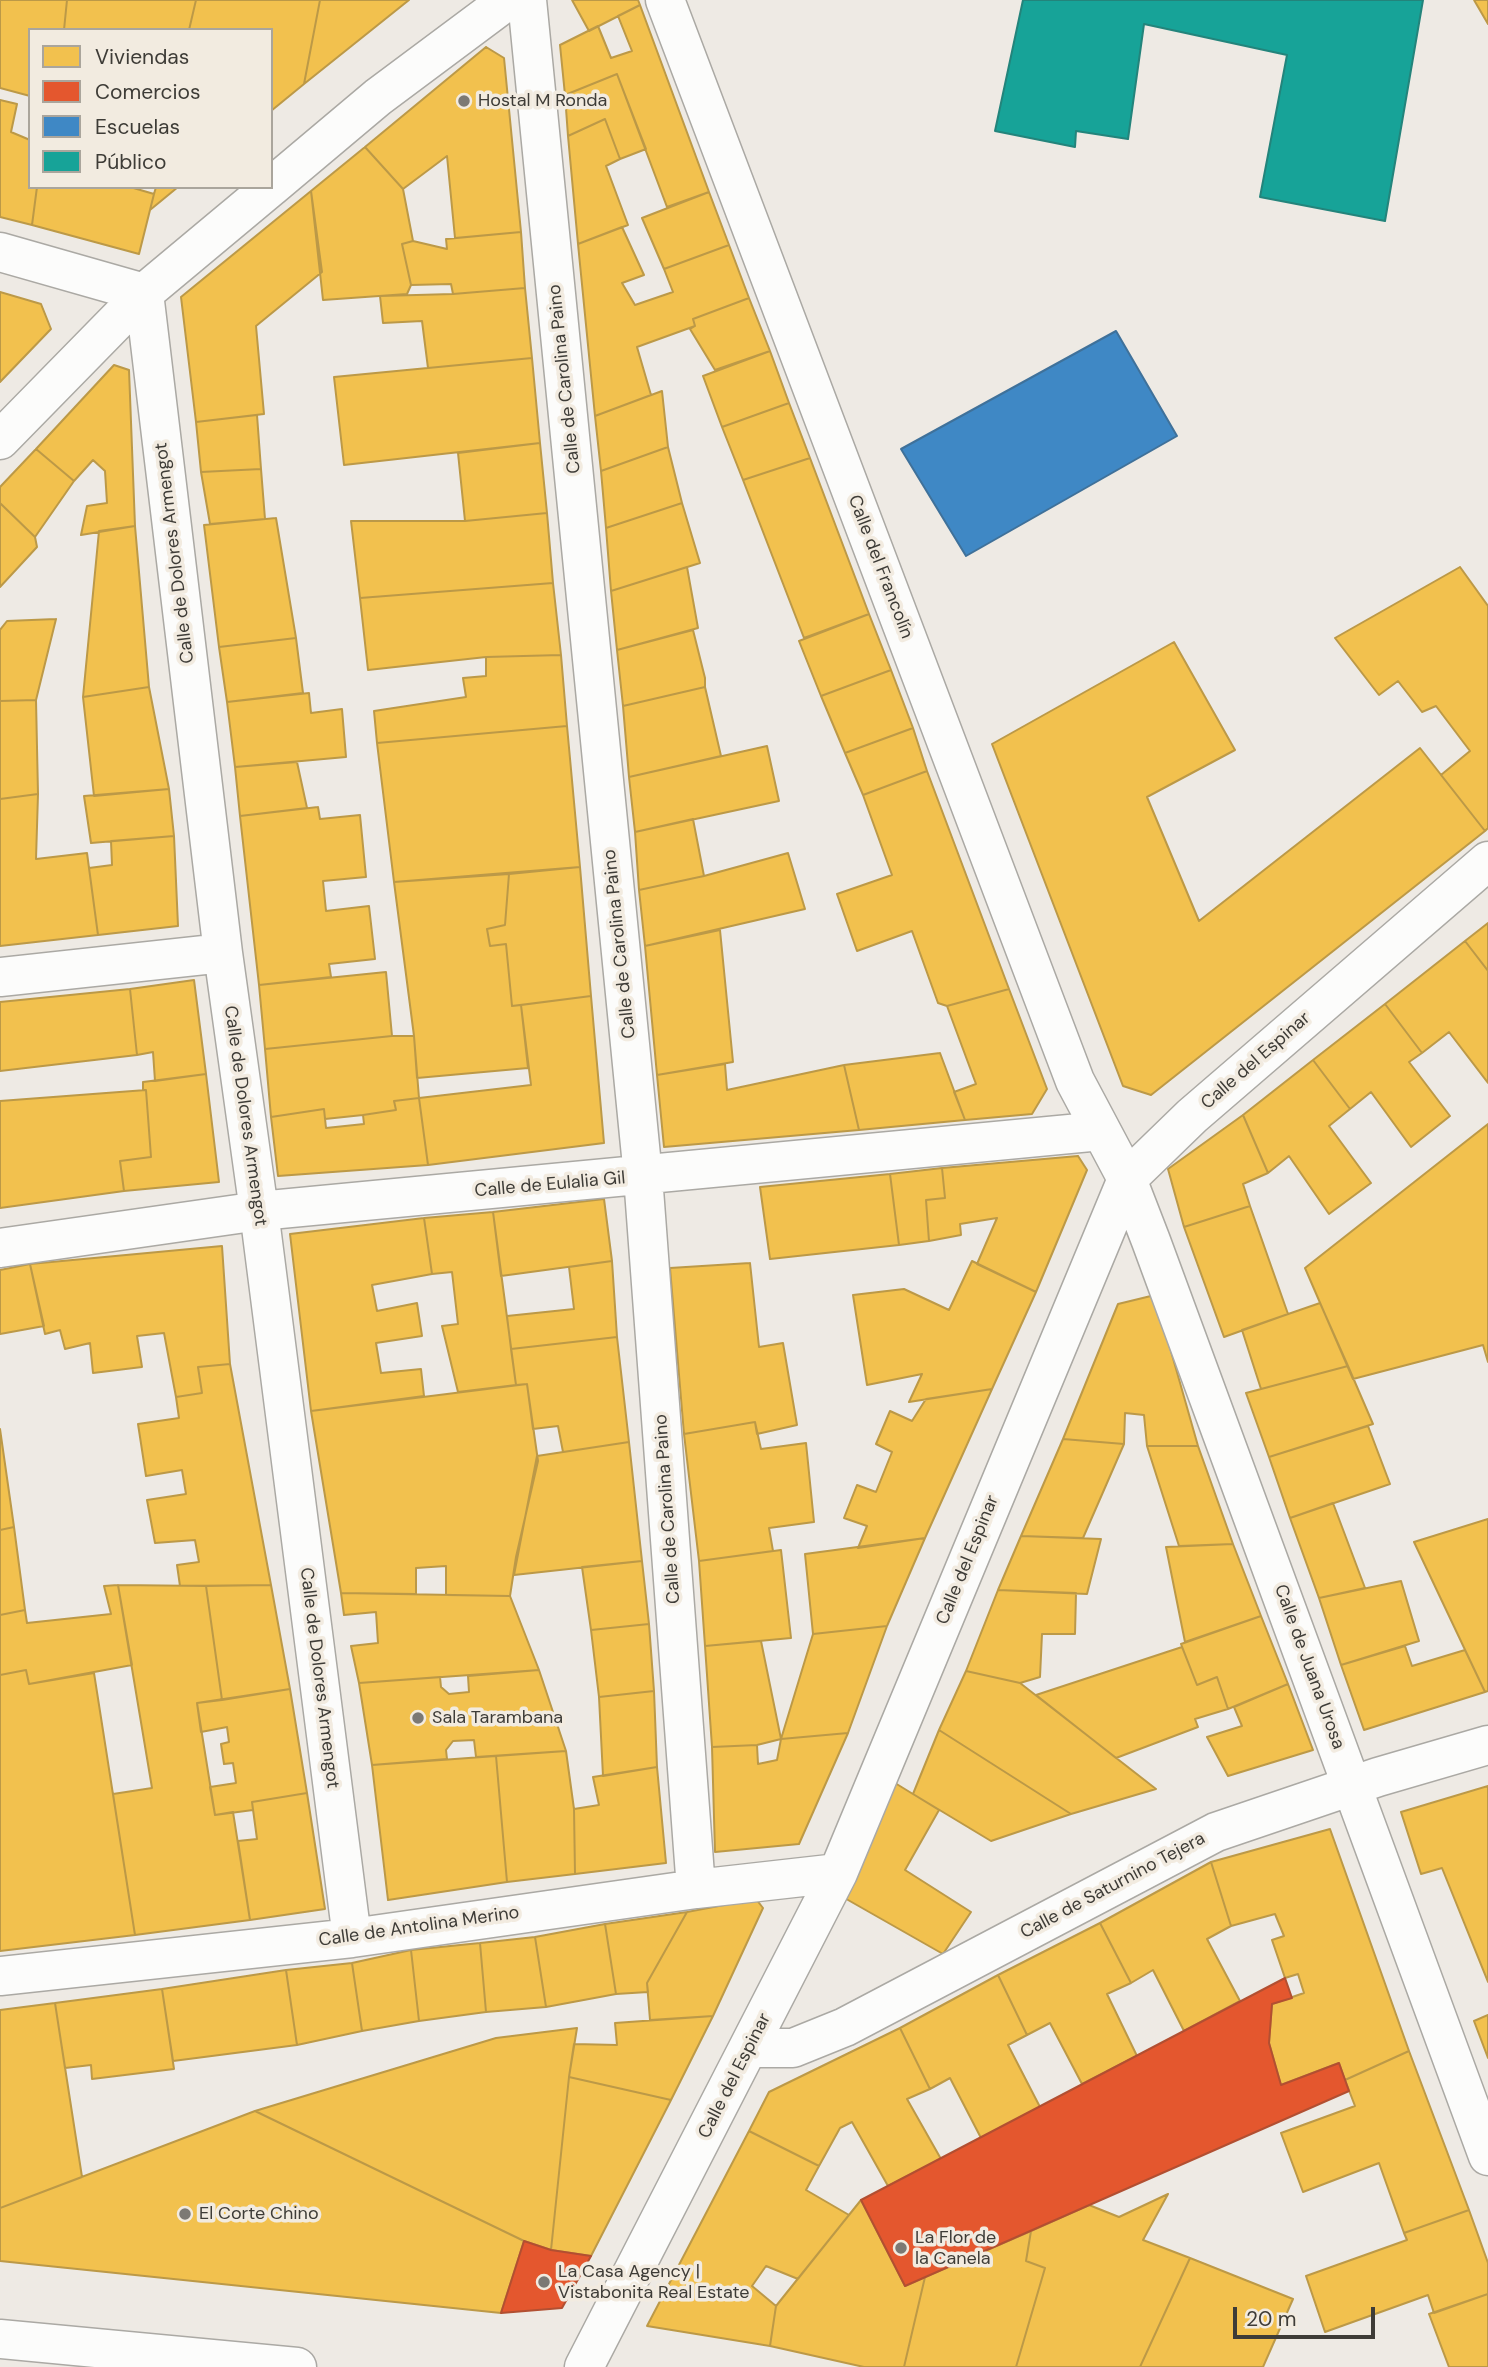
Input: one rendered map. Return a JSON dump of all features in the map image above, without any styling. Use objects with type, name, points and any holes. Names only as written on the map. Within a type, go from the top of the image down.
[{"type":"street","points":[[273,185],[378,96],[508,0]]},
{"type":"street","name":"Calle de Carolina Paino","points":[[527,0],[643,1176],[696,1889]]},
{"type":"street","name":"Calle del Francolín","points":[[665,0],[1070,1068],[1127,1179]]},
{"type":"street","points":[[0,440],[144,293],[269,189]]},
{"type":"street","points":[[0,252],[144,293]]},
{"type":"street","name":"Calle de Dolores Armengot","points":[[144,293],[222,953],[259,1211],[352,1938]]},
{"type":"street","name":"Calle del Espinar","points":[[584,2367],[838,1873],[1127,1179],[1192,1116],[1488,861]]},
{"type":"street","points":[[0,977],[222,953]]},
{"type":"street","name":"Calle de Eulalia Gil","points":[[0,1248],[259,1211],[1101,1131]]},
{"type":"street","name":"Calle de Juana Urosa","points":[[1127,1179],[1488,2156]]},
{"type":"street","name":"Calle de Saturnino Tejera","points":[[750,2048],[793,2048],[845,2027],[1216,1832],[1353,1785],[1488,1745]]},
{"type":"street","name":"Calle de Antolina Merino","points":[[0,1976],[352,1938],[696,1889],[838,1873]]},
{"type":"street","points":[[0,2339],[297,2367]]},
{"type":"building: Viviendas","points":[[0,0],[67,0],[64,28],[28,28],[28,95],[0,88]]},
{"type":"building: Viviendas","points":[[67,0],[196,0],[189,28],[64,28]]},
{"type":"building: Viviendas","points":[[196,0],[320,0],[304,84],[273,109],[273,28],[189,28]]},
{"type":"building: Viviendas","points":[[320,0],[409,0],[304,84]]},
{"type":"building: Viviendas","points":[[572,0],[638,0],[640,5],[589,31]]},
{"type":"building: Viviendas","points":[[1474,0],[1488,0],[1488,24]]},
{"type":"building: Viviendas","points":[[640,5],[709,192],[667,207],[617,74],[565,95],[560,45],[598,26],[611,58],[632,51],[618,16]]},
{"type":"building: Viviendas","name":"Hostal M Ronda","points":[[486,47],[504,58],[521,232],[455,238],[447,156],[403,189],[365,147]]},
{"type":"building: Viviendas","points":[[617,74],[646,149],[620,159],[605,119],[568,136],[565,95]]},
{"type":"building: Viviendas","points":[[0,100],[17,104],[11,132],[28,139],[28,189],[37,189],[32,225],[0,217]]},
{"type":"building: Viviendas","points":[[605,119],[620,159],[606,166],[628,225],[578,244],[568,136]]},
{"type":"building: Viviendas","points":[[365,147],[403,189],[413,241],[402,244],[411,285],[407,294],[323,300],[311,191]]},
{"type":"building: Viviendas","points":[[37,189],[137,189],[154,194],[139,254],[32,225]]},
{"type":"building: Viviendas","points":[[155,189],[176,189],[150,210]]},
{"type":"building: Viviendas","points":[[311,191],[322,272],[256,326],[264,414],[196,422],[181,297]]},
{"type":"building: Viviendas","points":[[709,192],[729,245],[664,269],[642,218]]},
{"type":"building: Viviendas","points":[[622,227],[644,275],[622,283],[635,305],[673,292],[664,269],[729,245],[749,298],[693,319],[695,326],[637,347],[651,395],[595,416],[578,244]]},
{"type":"building: Viviendas","points":[[521,232],[525,288],[453,294],[451,284],[411,285],[402,244],[413,241],[447,249],[446,239]]},
{"type":"building: Viviendas","points":[[525,288],[532,358],[428,368],[422,321],[383,323],[380,296]]},
{"type":"building: Viviendas","points":[[0,292],[41,304],[51,329],[0,382]]},
{"type":"building: Viviendas","points":[[749,298],[770,351],[715,370],[690,329],[695,326],[693,319]]},
{"type":"building: Viviendas","points":[[770,351],[789,403],[722,427],[703,376]]},
{"type":"building: Viviendas","points":[[532,358],[540,443],[344,465],[334,377]]},
{"type":"building: Viviendas","points":[[114,365],[129,370],[135,526],[81,535],[87,506],[107,503],[105,471],[93,460],[74,481],[36,449]]},
{"type":"building: Viviendas","points":[[662,391],[668,447],[601,471],[595,416]]},
{"type":"building: Viviendas","points":[[789,403],[810,458],[743,480],[722,427]]},
{"type":"building: Viviendas","points":[[257,415],[261,469],[201,472],[196,422]]},
{"type":"building: Viviendas","points":[[540,443],[547,513],[465,521],[458,453]]},
{"type":"building: Viviendas","points":[[668,447],[682,503],[606,528],[601,471]]},
{"type":"building: Viviendas","points":[[36,449],[74,481],[35,537],[0,503],[0,487]]},
{"type":"building: Viviendas","points":[[810,458],[869,614],[804,638],[743,480]]},
{"type":"building: Viviendas","points":[[261,469],[265,519],[210,524],[201,472]]},
{"type":"building: Viviendas","points":[[0,503],[35,537],[37,547],[0,587]]},
{"type":"building: Viviendas","points":[[682,503],[700,563],[611,591],[606,528]]},
{"type":"building: Viviendas","points":[[547,513],[553,583],[360,598],[351,521],[465,521]]},
{"type":"building: Viviendas","points":[[276,518],[296,638],[219,647],[204,525]]},
{"type":"building: Viviendas","points":[[135,526],[149,687],[83,697],[99,531]]},
{"type":"building: Viviendas","points":[[687,567],[698,628],[617,650],[611,591]]},
{"type":"building: Viviendas","points":[[1460,567],[1488,606],[1488,828],[1485,831],[1441,775],[1470,751],[1436,706],[1422,712],[1398,681],[1379,695],[1335,638]]},
{"type":"building: Viviendas","points":[[553,583],[561,655],[486,657],[368,670],[360,598]]},
{"type":"building: Viviendas","points":[[869,614],[891,670],[821,696],[799,641]]},
{"type":"building: Viviendas","points":[[56,619],[36,700],[0,701],[0,630],[7,621]]},
{"type":"building: Viviendas","points":[[693,630],[705,687],[623,706],[617,650]]},
{"type":"building: Viviendas","points":[[296,638],[303,693],[227,702],[219,647]]},
{"type":"building: Viviendas","points":[[1174,642],[1235,750],[1147,797],[1199,921],[1420,748],[1485,831],[1151,1095],[1123,1086],[992,744]]},
{"type":"building: Viviendas","points":[[561,655],[567,726],[377,743],[374,711],[466,697],[463,678],[486,676],[486,657]]},
{"type":"building: Viviendas","points":[[891,670],[913,728],[845,753],[821,696]]},
{"type":"building: Viviendas","points":[[149,687],[169,789],[94,796],[83,697]]},
{"type":"building: Viviendas","points":[[705,687],[721,756],[629,777],[623,706]]},
{"type":"building: Viviendas","points":[[309,693],[311,713],[342,709],[346,757],[235,767],[227,702]]},
{"type":"building: Viviendas","points":[[36,700],[38,794],[0,799],[0,701]]},
{"type":"building: Viviendas","points":[[567,726],[580,867],[394,882],[377,743]]},
{"type":"building: Viviendas","points":[[913,728],[927,771],[863,795],[845,753]]},
{"type":"building: Viviendas","points":[[767,746],[779,801],[635,832],[629,777]]},
{"type":"building: Viviendas","points":[[297,762],[307,808],[240,816],[235,767]]},
{"type":"building: Viviendas","points":[[927,771],[1009,989],[947,1006],[938,1003],[912,931],[857,951],[837,894],[892,875],[863,795]]},
{"type":"building: Viviendas","points":[[169,789],[174,836],[91,843],[84,796]]},
{"type":"building: Viviendas","points":[[38,794],[36,859],[87,853],[98,935],[0,946],[0,799]]},
{"type":"building: Viviendas","points":[[318,807],[320,819],[360,815],[366,877],[323,881],[326,911],[369,906],[375,959],[329,964],[331,977],[259,985],[240,816]]},
{"type":"building: Viviendas","points":[[693,819],[704,876],[639,890],[635,832]]},
{"type":"building: Viviendas","points":[[174,836],[178,926],[98,935],[89,868],[112,865],[111,841]]},
{"type":"building: Viviendas","points":[[788,853],[805,909],[645,946],[639,890]]},
{"type":"building: Viviendas","points":[[580,867],[591,996],[512,1006],[506,944],[490,946],[487,929],[505,925],[509,874]]},
{"type":"building: Viviendas","points":[[509,874],[505,925],[487,929],[490,946],[506,944],[512,1006],[521,1005],[528,1068],[417,1078],[394,882]]},
{"type":"building: Viviendas","points":[[1488,923],[1488,971],[1465,941]]},
{"type":"building: Viviendas","points":[[720,930],[733,1062],[657,1075],[645,946]]},
{"type":"building: Viviendas","points":[[1465,941],[1488,971],[1488,1083],[1449,1032],[1422,1053],[1385,1004]]},
{"type":"building: Viviendas","points":[[386,972],[392,1036],[265,1049],[259,985]]},
{"type":"building: Viviendas","points":[[194,980],[206,1074],[155,1081],[153,1052],[137,1055],[130,989]]},
{"type":"building: Viviendas","points":[[130,989],[137,1055],[0,1071],[0,1002]]},
{"type":"building: Viviendas","points":[[1009,989],[1047,1089],[1032,1114],[965,1120],[954,1092],[976,1084],[947,1006]]},
{"type":"building: Viviendas","points":[[591,996],[604,1143],[428,1165],[419,1098],[531,1085],[521,1005]]},
{"type":"building: Viviendas","points":[[1385,1004],[1422,1053],[1409,1062],[1450,1116],[1411,1147],[1371,1092],[1350,1109],[1313,1060]]},
{"type":"building: Viviendas","points":[[414,1036],[419,1098],[394,1101],[396,1110],[363,1115],[325,1119],[324,1109],[271,1117],[265,1049]]},
{"type":"building: Viviendas","points":[[940,1053],[965,1120],[859,1130],[844,1065]]},
{"type":"building: Viviendas","points":[[1313,1060],[1350,1109],[1329,1126],[1371,1183],[1329,1214],[1289,1156],[1268,1173],[1243,1115]]},
{"type":"building: Viviendas","points":[[725,1064],[727,1090],[844,1065],[859,1130],[664,1147],[657,1075]]},
{"type":"building: Viviendas","points":[[206,1074],[219,1182],[124,1191],[120,1161],[151,1157],[146,1090],[143,1090],[143,1082]]},
{"type":"building: Viviendas","points":[[146,1090],[151,1157],[120,1161],[124,1191],[0,1208],[0,1101]]},
{"type":"building: Viviendas","points":[[419,1098],[428,1165],[278,1176],[271,1117],[324,1109],[326,1128],[364,1124],[363,1115],[396,1110],[394,1101]]},
{"type":"building: Viviendas","points":[[1243,1115],[1268,1173],[1243,1184],[1250,1206],[1184,1227],[1168,1169]]},
{"type":"building: Viviendas","points":[[1488,1124],[1488,1362],[1483,1345],[1353,1379],[1305,1268]]},
{"type":"building: Viviendas","points":[[1078,1156],[1087,1170],[1036,1292],[977,1264],[997,1218],[960,1224],[961,1235],[929,1241],[926,1200],[945,1198],[942,1168]]},
{"type":"building: Viviendas","points":[[942,1168],[945,1198],[926,1200],[929,1241],[899,1245],[890,1174]]},
{"type":"building: Viviendas","points":[[890,1174],[899,1245],[770,1259],[760,1187]]},
{"type":"building: Viviendas","points":[[604,1199],[612,1261],[501,1276],[493,1212]]},
{"type":"building: Viviendas","points":[[1250,1206],[1288,1314],[1224,1337],[1184,1227]]},
{"type":"building: Viviendas","points":[[493,1212],[516,1385],[458,1392],[442,1326],[458,1324],[452,1272],[432,1274],[424,1218]]},
{"type":"building: Viviendas","points":[[424,1218],[432,1274],[372,1285],[377,1311],[417,1303],[422,1336],[376,1343],[381,1373],[421,1369],[424,1396],[311,1411],[290,1234]]},
{"type":"building: Viviendas","points":[[222,1246],[230,1364],[198,1367],[202,1393],[176,1397],[164,1333],[137,1336],[142,1367],[93,1373],[90,1343],[65,1349],[60,1330],[45,1334],[30,1264]]},
{"type":"building: Viviendas","points":[[612,1261],[617,1337],[511,1349],[507,1316],[574,1309],[569,1267]]},
{"type":"building: Viviendas","points":[[972,1261],[1036,1292],[992,1389],[909,1402],[922,1374],[867,1385],[853,1295],[904,1289],[949,1310]]},
{"type":"building: Viviendas","points":[[750,1263],[759,1347],[783,1343],[797,1425],[757,1434],[755,1422],[684,1434],[670,1268]]},
{"type":"building: Viviendas","points":[[30,1264],[44,1326],[0,1334],[0,1270]]},
{"type":"building: Viviendas","points":[[1155,1295],[1198,1446],[1147,1446],[1144,1415],[1125,1413],[1124,1444],[1063,1439],[1118,1304]]},
{"type":"building: Viviendas","points":[[1320,1303],[1348,1366],[1261,1389],[1242,1330]]},
{"type":"building: Viviendas","points":[[617,1337],[629,1442],[563,1452],[558,1426],[533,1429],[527,1384],[516,1385],[511,1349]]},
{"type":"building: Viviendas","points":[[230,1364],[271,1585],[180,1586],[177,1565],[199,1562],[195,1540],[155,1543],[147,1500],[186,1494],[182,1470],[146,1476],[138,1424],[179,1418],[176,1397],[202,1393],[198,1367]]},
{"type":"building: Viviendas","points":[[1348,1366],[1373,1424],[1269,1457],[1246,1393]]},
{"type":"building: Viviendas","points":[[527,1384],[538,1461],[510,1596],[446,1595],[446,1566],[416,1568],[416,1594],[341,1593],[311,1411]]},
{"type":"building: Viviendas","points":[[992,1389],[925,1538],[858,1548],[867,1526],[844,1518],[857,1485],[876,1492],[892,1452],[876,1444],[890,1411],[912,1421],[926,1399]]},
{"type":"building: Viviendas","points":[[755,1422],[761,1449],[806,1443],[814,1522],[769,1528],[773,1551],[699,1561],[684,1434]]},
{"type":"building: Viviendas","points":[[1368,1426],[1390,1484],[1290,1518],[1269,1457]]},
{"type":"building: Viviendas","points":[[0,1429],[14,1527],[0,1530]]},
{"type":"building: Viviendas","points":[[1063,1439],[1124,1444],[1083,1538],[1021,1536]]},
{"type":"building: Viviendas","points":[[629,1442],[642,1561],[514,1575],[537,1456]]},
{"type":"building: Viviendas","points":[[1147,1446],[1198,1446],[1233,1544],[1179,1546]]},
{"type":"building: Viviendas","points":[[1333,1503],[1365,1588],[1319,1598],[1290,1518]]},
{"type":"building: Viviendas","points":[[1488,1519],[1488,1691],[1485,1692],[1414,1542]]},
{"type":"building: Viviendas","points":[[14,1527],[25,1610],[0,1615],[0,1530]]},
{"type":"building: Viviendas","points":[[1021,1536],[1101,1539],[1087,1594],[998,1590]]},
{"type":"building: Viviendas","points":[[925,1538],[887,1626],[813,1634],[805,1554]]},
{"type":"building: Viviendas","points":[[1233,1544],[1261,1616],[1185,1642],[1166,1547]]},
{"type":"building: Viviendas","points":[[781,1550],[791,1638],[705,1646],[699,1561]]},
{"type":"building: Viviendas","points":[[642,1561],[649,1624],[591,1630],[582,1567]]},
{"type":"building: Viviendas","points":[[1401,1581],[1419,1641],[1341,1665],[1319,1598]]},
{"type":"building: Viviendas","points":[[118,1585],[206,1586],[222,1700],[197,1703],[215,1815],[233,1812],[250,1920],[135,1935],[113,1794],[152,1788]]},
{"type":"building: Viviendas","points":[[118,1585],[132,1665],[29,1684],[26,1670],[0,1675],[0,1615],[25,1610],[27,1623],[111,1614],[104,1586]]},
{"type":"building: Viviendas","points":[[271,1585],[290,1689],[222,1700],[206,1586]]},
{"type":"building: Viviendas","points":[[998,1590],[1076,1593],[1075,1634],[1042,1634],[1040,1677],[1020,1683],[966,1671]]},
{"type":"building: Viviendas","points":[[341,1593],[510,1596],[539,1670],[359,1683],[351,1646],[378,1643],[376,1612],[344,1615]]},
{"type":"building: Viviendas","points":[[1261,1616],[1288,1684],[1228,1709],[1217,1677],[1197,1685],[1181,1644]]},
{"type":"building: Viviendas","points":[[649,1624],[654,1691],[599,1697],[591,1630]]},
{"type":"building: Viviendas","points":[[887,1626],[848,1733],[781,1739],[813,1634]]},
{"type":"building: Viviendas","points":[[761,1641],[781,1739],[757,1745],[712,1747],[705,1646]]},
{"type":"building: Viviendas","points":[[1405,1646],[1412,1666],[1465,1650],[1485,1692],[1364,1730],[1341,1665]]},
{"type":"building: Viviendas","points":[[1182,1647],[1197,1685],[1217,1677],[1228,1709],[1195,1719],[1198,1727],[1116,1758],[1036,1695]]},
{"type":"building: Viviendas","points":[[26,1670],[29,1684],[94,1673],[135,1935],[0,1951],[0,1675]]},
{"type":"building: Viviendas","points":[[539,1670],[566,1751],[476,1757],[474,1740],[453,1741],[446,1750],[447,1759],[372,1765],[359,1683],[440,1677],[441,1687],[449,1694],[469,1692],[468,1676]]},
{"type":"building: Viviendas","points":[[966,1671],[1020,1683],[1156,1789],[1071,1814],[939,1730]]},
{"type":"building: Viviendas","points":[[1288,1684],[1313,1750],[1228,1776],[1207,1737],[1242,1726],[1234,1707]]},
{"type":"building: Viviendas","points":[[290,1689],[307,1793],[252,1802],[253,1810],[215,1815],[210,1787],[236,1783],[233,1763],[224,1764],[221,1744],[229,1742],[227,1727],[201,1732],[197,1703]]},
{"type":"building: Viviendas","points":[[654,1691],[657,1767],[603,1776],[599,1697]]},
{"type":"building: Viviendas","points":[[939,1730],[1071,1814],[991,1841],[913,1794]]},
{"type":"building: Viviendas","points":[[848,1733],[799,1844],[715,1852],[712,1747],[757,1745],[758,1764],[777,1760],[781,1739]]},
{"type":"building: Viviendas","points":[[566,1751],[574,1809],[575,1874],[507,1882],[496,1756]]},
{"type":"building: Viviendas","points":[[496,1756],[507,1882],[388,1900],[372,1765]]},
{"type":"building: Viviendas","points":[[657,1767],[666,1863],[575,1874],[574,1809],[599,1805],[593,1777]]},
{"type":"building: Viviendas","points":[[895,1783],[939,1810],[905,1870],[971,1912],[943,1954],[841,1896]]},
{"type":"building: Viviendas","points":[[1488,1786],[1488,1982],[1442,1868],[1421,1874],[1401,1812]]},
{"type":"building: Viviendas","points":[[307,1793],[325,1909],[250,1920],[238,1841],[257,1839],[252,1802]]},
{"type":"building: Viviendas","points":[[1330,1829],[1409,2051],[1345,2080],[1339,2063],[1281,2085],[1269,2043],[1272,2004],[1304,1993],[1298,1974],[1285,1978],[1272,1940],[1284,1936],[1275,1914],[1231,1926],[1211,1862]]},
{"type":"building: Viviendas","points":[[1211,1862],[1231,1926],[1207,1939],[1240,2001],[1184,2031],[1153,1970],[1131,1983],[1100,1923]]},
{"type":"building: Viviendas","points":[[756,1899],[763,1908],[713,2016],[650,2020],[647,1983],[687,1912]]},
{"type":"building: Viviendas","points":[[687,1912],[647,1983],[648,1992],[616,1994],[605,1924]]},
{"type":"building: Viviendas","points":[[1100,1923],[1131,1983],[1107,1994],[1137,2056],[1082,2084],[1050,2023],[1027,2035],[998,1975]]},
{"type":"building: Viviendas","points":[[605,1924],[616,1994],[546,2007],[535,1937]]},
{"type":"building: Viviendas","points":[[535,1937],[546,2007],[486,2012],[480,1943]]},
{"type":"building: Viviendas","points":[[480,1943],[486,2012],[419,2021],[411,1950]]},
{"type":"building: Viviendas","points":[[411,1950],[419,2021],[362,2031],[352,1963]]},
{"type":"building: Viviendas","points":[[352,1963],[362,2031],[297,2045],[286,1970]]},
{"type":"building: Viviendas","points":[[286,1970],[297,2045],[173,2061],[162,1989]]},
{"type":"building: Viviendas","points":[[998,1975],[1027,2035],[1008,2045],[1040,2107],[981,2138],[950,2078],[930,2089],[900,2028]]},
{"type":"building: Viviendas","points":[[162,1989],[174,2069],[92,2079],[91,2065],[65,2068],[55,2003]]},
{"type":"building: Viviendas","points":[[55,2003],[82,2177],[0,2208],[0,2010]]},
{"type":"building: Viviendas","points":[[1488,2015],[1488,2058],[1474,2021]]},
{"type":"building: Viviendas","points":[[713,2016],[671,2100],[569,2077],[574,2044],[617,2045],[615,2023]]},
{"type":"building: Viviendas","points":[[577,2028],[569,2077],[551,2250],[524,2241],[255,2111],[496,2038]]},
{"type":"building: Viviendas","points":[[900,2028],[930,2089],[907,2099],[941,2159],[888,2186],[852,2122],[840,2128],[819,2166],[749,2131],[769,2092]]},
{"type":"building: Viviendas","points":[[1409,2051],[1469,2210],[1404,2233],[1379,2163],[1303,2192],[1281,2133],[1355,2106],[1345,2080]]},
{"type":"building: Viviendas","points":[[569,2077],[671,2100],[591,2256],[551,2250]]},
{"type":"building: Viviendas","points":[[255,2111],[524,2241],[501,2313],[0,2261],[0,2208]]},
{"type":"building: Viviendas","points":[[749,2131],[819,2166],[806,2190],[849,2215],[798,2279],[766,2266],[752,2286],[776,2306],[770,2346],[647,2326]]},
{"type":"building: Viviendas","points":[[1168,2194],[1143,2240],[1190,2258],[1140,2367],[1016,2367],[1045,2268],[1026,2261],[1031,2231],[1089,2205],[1119,2217]]},
{"type":"building: Viviendas","points":[[861,2200],[905,2286],[925,2277],[904,2367],[864,2367],[770,2346],[776,2306]]},
{"type":"building: Viviendas","points":[[1469,2210],[1488,2263],[1488,2294],[1434,2313],[1428,2295],[1325,2332],[1306,2276],[1407,2240],[1404,2233]]},
{"type":"building: Viviendas","points":[[1031,2231],[1026,2261],[1045,2268],[1016,2367],[904,2367],[925,2277]]},
{"type":"building: Viviendas","points":[[1190,2258],[1293,2299],[1263,2367],[1140,2367]]},
{"type":"building: Viviendas","points":[[1488,2294],[1488,2367],[1449,2367],[1429,2314]]},
{"type":"building: Comercios","points":[[1285,1978],[1292,1998],[1272,2004],[1269,2043],[1281,2085],[1339,2063],[1349,2091],[905,2286],[861,2200]]},
{"type":"building: Comercios","name":"La Casa Agency | Vistabonita Real Estate","points":[[524,2241],[551,2250],[591,2256],[562,2308],[501,2313]]},
{"type":"building: Escuelas","points":[[1116,331],[1177,436],[966,556],[901,449]]},
{"type":"building: Público","points":[[1023,0],[1423,0],[1385,221],[1260,197],[1287,55],[1144,24],[1128,139],[1076,131],[1075,147],[995,131]]},
{"type":"place","name":"Hostal M Ronda","points":[[464,101]]},
{"type":"place","name":"Sala Tarambana","points":[[418,1718]]},
{"type":"place","name":"El Corte Chino","points":[[185,2214]]},
{"type":"place","name":"La Flor de la Canela","points":[[901,2248]]},
{"type":"place","name":"La Casa Agency | Vistabonita Real Estate","points":[[544,2282]]}]
